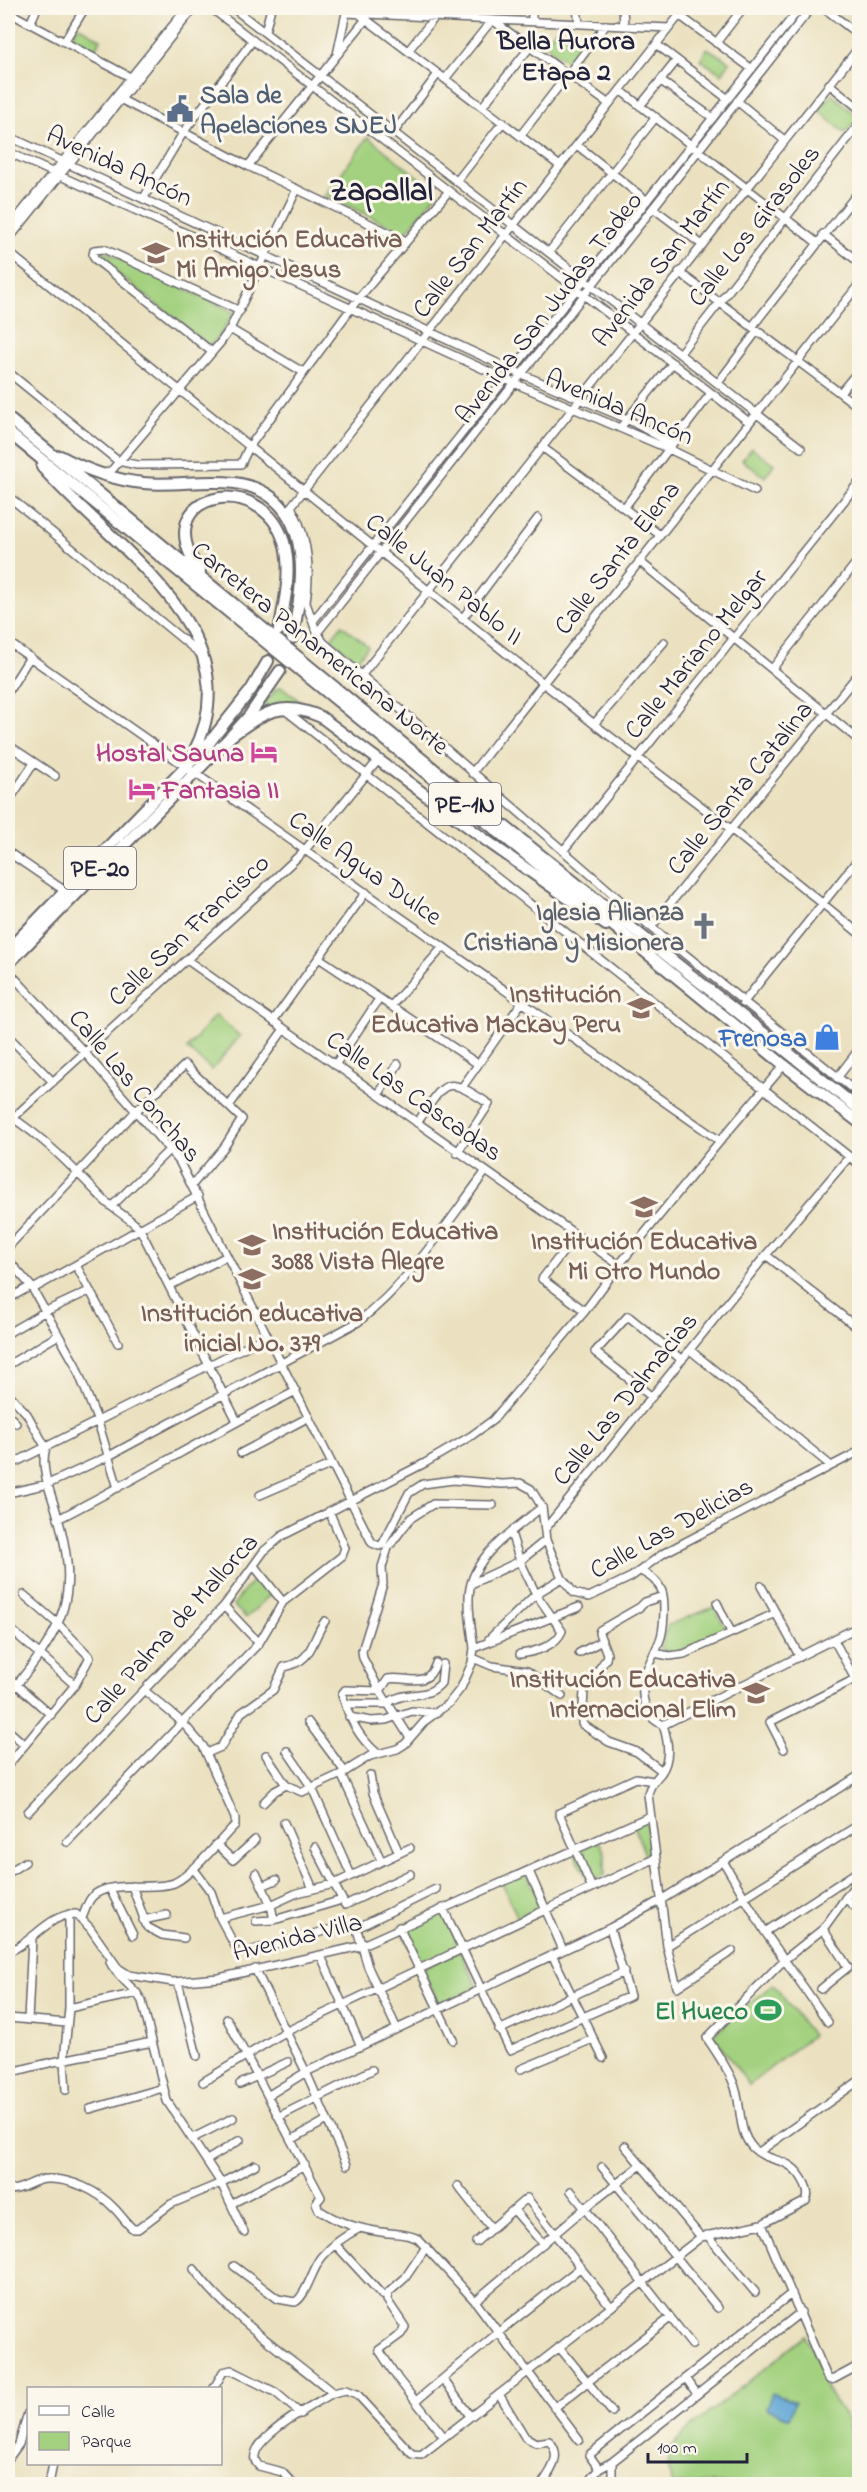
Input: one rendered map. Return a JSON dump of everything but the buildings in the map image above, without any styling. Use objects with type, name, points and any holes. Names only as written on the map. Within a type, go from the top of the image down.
[{"type":"highway","name":"Carretera Panamericana Norte","points":[[8,418],[39,451],[784,1065],[860,1123]]},
{"type":"highway","name":"Carretera Panamericana Norte","points":[[8,432],[39,451],[209,584],[472,800],[860,1110]]},
{"type":"highway","points":[[39,451],[122,479],[155,484],[235,483],[263,493],[289,510],[299,547],[302,591],[292,638]]},
{"type":"highway","points":[[39,451],[42,467],[146,571],[182,613],[197,637],[204,657],[209,685],[208,711],[202,736],[189,769]]},
{"type":"highway","points":[[209,584],[194,562],[185,542],[186,526],[190,517],[202,504],[221,497],[239,499],[256,506],[275,525],[284,543],[285,596],[279,630]]},
{"type":"highway","points":[[189,769],[231,717],[268,661]]},
{"type":"highway","points":[[231,736],[260,701],[280,671]]},
{"type":"highway","points":[[231,736],[256,718],[284,708],[298,708],[321,717],[581,909],[634,942]]},
{"type":"highway","name":"PE-20","points":[[8,950],[189,769],[231,736]]},
{"type":"highway","name":"PE-20","points":[[8,972],[189,769]]},
{"type":"street","points":[[30,24],[37,8]]},
{"type":"street","points":[[64,42],[85,8]]},
{"type":"street","points":[[65,163],[130,77],[187,8]]},
{"type":"street","points":[[8,229],[120,99],[194,8]]},
{"type":"street","points":[[211,8],[749,422]]},
{"type":"street","points":[[233,8],[801,448]]},
{"type":"street","points":[[265,32],[271,8]]},
{"type":"street","points":[[445,18],[447,8]]},
{"type":"street","points":[[531,8],[532,21]]},
{"type":"street","points":[[577,8],[579,24]]},
{"type":"street","points":[[623,8],[624,26]]},
{"type":"street","name":"Calle San Martín","points":[[289,510],[685,8]]},
{"type":"street","points":[[716,43],[743,8]]},
{"type":"street","name":"Avenida San Judas Tadeo","points":[[313,621],[800,8]]},
{"type":"street","name":"Avenida San Judas Tadeo","points":[[317,633],[811,8]]},
{"type":"street","points":[[824,8],[860,36]]},
{"type":"street","points":[[336,58],[347,10],[359,14],[560,166]]},
{"type":"street","points":[[359,14],[398,11],[445,18],[669,28]]},
{"type":"street","points":[[8,12],[130,77]]},
{"type":"street","points":[[679,15],[752,69]]},
{"type":"street","points":[[408,51],[435,17]]},
{"type":"street","points":[[248,166],[366,19]]},
{"type":"street","points":[[492,20],[609,104]]},
{"type":"street","points":[[445,79],[492,20]]},
{"type":"street","points":[[520,136],[606,25]]},
{"type":"street","points":[[143,199],[183,133],[253,40]]},
{"type":"street","points":[[656,44],[728,99]]},
{"type":"street","name":"Avenida San Martín","points":[[361,676],[783,139],[860,46]]},
{"type":"street","points":[[482,107],[530,47]]},
{"type":"street","points":[[640,106],[677,60]]},
{"type":"street","points":[[394,132],[438,74]]},
{"type":"street","points":[[661,81],[712,118]]},
{"type":"street","points":[[829,84],[860,110]]},
{"type":"street","points":[[620,90],[816,242]]},
{"type":"street","points":[[120,99],[248,166],[406,242]]},
{"type":"street","points":[[737,101],[783,139]]},
{"type":"street","points":[[549,252],[656,117]]},
{"type":"street","points":[[457,181],[503,122]]},
{"type":"street","name":"Calle Los Girasoles","points":[[680,353],[860,123]]},
{"type":"street","name":"Avenida Ancón","points":[[8,136],[512,370],[627,419],[712,470],[756,491]]},
{"type":"street","points":[[577,145],[647,201]]},
{"type":"street","name":"Avenida Ancón","points":[[8,152],[514,383],[620,428],[671,446]]},
{"type":"street","points":[[8,240],[56,174]]},
{"type":"street","points":[[102,474],[110,472],[230,328],[261,268],[297,189]]},
{"type":"street","points":[[718,383],[816,242],[860,190]]},
{"type":"street","points":[[8,372],[117,463],[137,465],[241,464],[249,447],[358,299],[449,191]]},
{"type":"street","points":[[653,208],[701,244]]},
{"type":"street","points":[[823,234],[860,263]]},
{"type":"street","points":[[212,352],[95,260],[94,250],[104,249],[240,311]]},
{"type":"street","name":"Calle Juan Pablo II","points":[[8,252],[462,619],[732,830],[860,934]]},
{"type":"street","points":[[679,272],[860,408]]},
{"type":"street","name":"Calle Santa Elena","points":[[472,773],[860,282]]},
{"type":"street","points":[[230,328],[303,372]]},
{"type":"street","points":[[620,428],[673,363]]},
{"type":"street","points":[[840,393],[860,369]]},
{"type":"street","points":[[624,508],[711,393]]},
{"type":"street","points":[[542,447],[660,534]]},
{"type":"street","points":[[117,463],[117,475],[122,479]]},
{"type":"street","name":"Calle Mariano Melgar","points":[[563,851],[856,490],[860,481]]},
{"type":"street","points":[[8,496],[204,657]]},
{"type":"street","points":[[289,510],[302,528],[306,548],[308,572],[306,604]]},
{"type":"street","points":[[462,619],[538,518]]},
{"type":"street","points":[[772,669],[860,558]]},
{"type":"street","points":[[639,561],[860,741]]},
{"type":"street","points":[[302,591],[317,633],[323,642],[651,927],[860,1095]]},
{"type":"street","name":"Calle Agua Dulce","points":[[8,642],[720,1141]]},
{"type":"street","points":[[594,724],[664,642]]},
{"type":"street","points":[[8,692],[30,657]]},
{"type":"street","name":"Calle Santa Catalina","points":[[651,927],[860,672]]},
{"type":"street","points":[[284,708],[860,1165]]},
{"type":"street","points":[[8,745],[55,776]]},
{"type":"street","name":"Calle San Francisco","points":[[10,1117],[53,1082],[305,850],[379,759]]},
{"type":"street","points":[[8,802],[34,763]]},
{"type":"street","points":[[8,852],[65,891]]},
{"type":"street","points":[[743,1003],[860,857]]},
{"type":"street","points":[[273,1021],[366,892]]},
{"type":"street","points":[[391,1006],[443,947]]},
{"type":"street","points":[[319,958],[478,1064]]},
{"type":"street","name":"Calle Las Cascadas","points":[[187,960],[457,1153],[619,1265]]},
{"type":"street","name":"Calle Las Conchas","points":[[8,972],[85,1053],[179,1161],[372,1543],[379,1546],[384,1542]]},
{"type":"street","points":[[335,1065],[379,999]]},
{"type":"street","points":[[463,1086],[522,1002]]},
{"type":"street","points":[[229,1106],[284,1029]]},
{"type":"street","points":[[8,1036],[53,1082]]},
{"type":"street","points":[[837,1078],[860,1048]]},
{"type":"street","points":[[378,1095],[398,1064]]},
{"type":"street","points":[[8,1247],[136,1111],[184,1065],[242,1119],[225,1146],[192,1185]]},
{"type":"street","name":"Calle Palma de Mallorca","points":[[28,1812],[224,1606],[264,1551],[282,1536],[435,1457],[493,1420],[585,1311],[619,1265],[784,1065]]},
{"type":"street","points":[[417,1123],[443,1086],[451,1084],[463,1086],[489,1104],[457,1153]]},
{"type":"street","points":[[10,1117],[60,1153],[111,1206],[130,1217],[140,1229],[237,1421]]},
{"type":"street","points":[[111,1206],[169,1150]]},
{"type":"street","name":"Calle Las Dalmacias","points":[[546,1528],[766,1255],[849,1156]]},
{"type":"street","points":[[8,1493],[48,1484],[107,1457],[281,1362],[343,1331],[380,1305],[417,1263],[486,1171]]},
{"type":"street","points":[[8,1299],[76,1265],[198,1196]]},
{"type":"street","points":[[576,1235],[542,1279],[585,1311]]},
{"type":"street","points":[[766,1255],[860,1330]]},
{"type":"street","points":[[169,1286],[227,1256]]},
{"type":"street","points":[[8,1260],[32,1288],[57,1336],[75,1364],[98,1422],[118,1488]]},
{"type":"street","points":[[76,1265],[117,1343]]},
{"type":"street","points":[[8,1333],[44,1312],[89,1291]]},
{"type":"street","points":[[652,1397],[595,1352],[628,1316],[682,1360]]},
{"type":"street","points":[[8,1365],[57,1336]]},
{"type":"street","points":[[8,1466],[267,1336]]},
{"type":"street","points":[[690,1350],[830,1465]]},
{"type":"street","points":[[58,1519],[296,1391]]},
{"type":"street","points":[[8,1393],[27,1414],[46,1448],[44,1462],[48,1484],[69,1572],[59,1625],[40,1656],[8,1695]]},
{"type":"street","points":[[8,1415],[16,1423]]},
{"type":"street","points":[[241,1453],[309,1417]]},
{"type":"street","name":"Calle Las Delicias","points":[[384,1542],[409,1493],[423,1484],[436,1481],[502,1485],[520,1483],[531,1489],[542,1507],[546,1539],[562,1578],[574,1593],[589,1596],[641,1571],[648,1563],[664,1553],[830,1465],[860,1452]]},
{"type":"street","points":[[260,1495],[332,1464]]},
{"type":"street","points":[[410,1738],[387,1704],[363,1658],[362,1651],[383,1584],[382,1567],[388,1548],[411,1518],[433,1504],[493,1505]]},
{"type":"street","points":[[266,1755],[286,1785],[302,1792],[343,1773],[377,1753],[398,1749],[425,1721],[449,1703],[461,1688],[473,1658],[474,1648],[469,1601],[471,1584],[492,1549],[542,1507]]},
{"type":"street","points":[[67,1842],[259,1642],[284,1602],[345,1553],[344,1544],[329,1511]]},
{"type":"street","points":[[510,1533],[536,1594],[561,1626],[561,1635],[535,1652],[520,1654]]},
{"type":"street","points":[[471,1584],[520,1561],[546,1539]]},
{"type":"street","points":[[254,1566],[284,1602]]},
{"type":"street","points":[[641,1571],[650,1575],[661,1589],[663,1596],[664,1628],[643,1675],[642,1691],[647,1712],[663,1725],[668,1748],[666,1764],[653,1781],[648,1794],[661,1900],[677,1987],[732,1951]]},
{"type":"street","points":[[485,1642],[513,1619],[536,1594],[562,1578]]},
{"type":"street","points":[[761,1586],[800,1657]]},
{"type":"street","points":[[8,1765],[75,1685],[90,1657],[59,1625],[24,1595]]},
{"type":"street","points":[[662,1771],[637,1752],[609,1742],[587,1730],[582,1724],[584,1691],[606,1659],[600,1630],[645,1602],[663,1596]]},
{"type":"street","points":[[717,1603],[731,1632]]},
{"type":"street","points":[[224,1606],[259,1642]]},
{"type":"street","points":[[474,1648],[579,1607]]},
{"type":"street","points":[[654,1653],[670,1656],[684,1654],[776,1613]]},
{"type":"street","points":[[207,1753],[221,1747],[241,1713],[273,1690],[284,1667],[299,1663],[310,1652],[325,1621]]},
{"type":"street","points":[[663,1725],[860,1626]]},
{"type":"street","points":[[8,1627],[75,1685]]},
{"type":"street","points":[[784,1749],[770,1722],[855,1679],[834,1640]]},
{"type":"street","points":[[579,1653],[602,1641]]},
{"type":"street","points":[[473,1658],[492,1666],[527,1671],[562,1696]]},
{"type":"street","points":[[345,1704],[387,1704],[397,1696],[419,1695],[438,1687],[441,1683],[439,1663],[424,1679],[388,1679],[380,1691]]},
{"type":"street","points":[[8,1677],[51,1715]]},
{"type":"street","points":[[377,1753],[364,1742],[349,1717],[342,1694],[345,1690],[380,1691]]},
{"type":"street","points":[[8,1952],[63,1915],[76,1914],[82,1918],[91,1898],[110,1889],[173,1883],[193,1868],[235,1825],[236,1818],[203,1746],[182,1722],[145,1691]]},
{"type":"street","points":[[349,1717],[371,1721],[396,1718],[412,1711],[435,1713]]},
{"type":"street","points":[[308,1722],[343,1773],[381,1860]]},
{"type":"street","points":[[8,1730],[25,1745]]},
{"type":"street","points":[[287,1751],[312,1788],[351,1875]]},
{"type":"street","points":[[370,1775],[373,1792],[399,1853]]},
{"type":"street","points":[[269,2095],[306,2072],[610,1928],[661,1900],[860,1775]]},
{"type":"street","points":[[592,1888],[559,1812],[636,1778],[653,1781]]},
{"type":"street","points":[[263,1803],[275,1791],[286,1785]]},
{"type":"street","name":"Avenida Villa","points":[[82,1918],[118,1968],[129,1975],[158,1981],[178,1982],[219,1978],[360,1946],[650,1816]]},
{"type":"street","points":[[284,1823],[313,1889]]},
{"type":"street","points":[[668,1946],[860,1824]]},
{"type":"street","points":[[216,1844],[233,1860],[255,1840]]},
{"type":"street","points":[[315,1848],[345,1905],[410,1874]]},
{"type":"street","points":[[220,1918],[271,1905],[297,1893],[334,1884],[410,1848]]},
{"type":"street","points":[[203,2082],[285,2032],[656,1858]]},
{"type":"street","points":[[8,1873],[25,1862]]},
{"type":"street","points":[[723,1862],[765,1932],[828,2022]]},
{"type":"street","points":[[193,1868],[211,1892],[220,1918],[235,1946]]},
{"type":"street","points":[[765,1932],[860,1870]]},
{"type":"street","points":[[529,1871],[563,1950]]},
{"type":"street","points":[[256,1874],[271,1905],[274,1920]]},
{"type":"street","points":[[294,2484],[282,2472],[259,2466],[255,2463],[254,2455],[263,2440],[333,2393],[346,2390],[357,2394],[412,2454],[421,2455],[675,2256],[704,2236],[762,2224],[806,2201],[807,2188],[798,2172],[780,2159],[759,2152],[746,2138],[733,2082],[707,2038],[784,1960],[823,1929],[860,1878]]},
{"type":"street","points":[[262,1886],[276,1880]]},
{"type":"street","points":[[132,1886],[147,1927],[162,1935],[184,1938]]},
{"type":"street","points":[[110,1889],[133,1935]]},
{"type":"street","points":[[357,1928],[436,1889]]},
{"type":"street","points":[[845,1898],[860,1911]]},
{"type":"street","points":[[256,1921],[274,1920],[342,1900]]},
{"type":"street","points":[[443,1908],[499,2030],[509,2049],[512,2050],[630,1996],[610,1928]]},
{"type":"street","points":[[66,2090],[64,2061],[69,2008],[69,1914]]},
{"type":"street","points":[[143,1920],[167,1915]]},
{"type":"street","points":[[249,1951],[355,1923],[360,1946],[397,2029]]},
{"type":"street","points":[[399,1927],[453,2040]]},
{"type":"street","points":[[821,1989],[848,1967],[823,1929]]},
{"type":"street","points":[[28,2020],[32,1938]]},
{"type":"street","points":[[106,1953],[114,1970],[138,1993],[142,2001],[167,2101],[221,2183],[244,2232]]},
{"type":"street","points":[[552,1955],[603,2058]]},
{"type":"street","points":[[321,1956],[361,2046]]},
{"type":"street","points":[[255,1969],[306,2072],[347,2165]]},
{"type":"street","points":[[499,2030],[624,1972]]},
{"type":"street","points":[[178,1982],[197,2056]]},
{"type":"street","points":[[69,2008],[138,1993]]},
{"type":"street","points":[[8,2018],[67,2024]]},
{"type":"street","points":[[227,2019],[321,2197],[316,2203],[319,2210],[334,2219],[360,2228],[412,2236],[426,2247],[475,2301],[579,2440]]},
{"type":"street","points":[[521,2069],[593,2038]]},
{"type":"street","points":[[13,2072],[152,2042]]},
{"type":"street","points":[[240,2084],[288,2062]]},
{"type":"street","points":[[280,2116],[372,2070]]},
{"type":"street","points":[[759,2152],[860,2080]]},
{"type":"street","points":[[90,2109],[163,2088]]},
{"type":"street","points":[[193,2138],[233,2118]]},
{"type":"street","points":[[291,2140],[327,2120]]},
{"type":"street","points":[[207,2160],[240,2140]]},
{"type":"street","points":[[625,2146],[754,2292]]},
{"type":"street","points":[[8,2190],[24,2188],[36,2181],[47,2179],[83,2187],[112,2206],[133,2229],[138,2229],[171,2204],[221,2183],[255,2165]]},
{"type":"street","points":[[231,2204],[305,2165]]},
{"type":"street","points":[[475,2301],[584,2209],[641,2166]]},
{"type":"street","points":[[602,2167],[718,2308]]},
{"type":"street","points":[[458,2186],[492,2229]]},
{"type":"street","points":[[571,2192],[692,2345]]},
{"type":"street","points":[[477,2242],[527,2198],[611,2307]]},
{"type":"street","points":[[514,2210],[543,2244]]},
{"type":"street","points":[[762,2224],[827,2377],[830,2380],[860,2364]]},
{"type":"street","points":[[234,2266],[278,2300],[295,2302],[301,2298],[310,2276],[322,2257],[335,2244],[360,2228]]},
{"type":"street","points":[[335,2244],[382,2295],[387,2296],[405,2327],[401,2334],[379,2350],[444,2437]]},
{"type":"street","points":[[387,2296],[405,2278],[426,2247]]},
{"type":"street","points":[[416,2401],[581,2268]]},
{"type":"street","points":[[194,2269],[222,2299],[333,2393]]},
{"type":"street","points":[[599,2469],[589,2455],[792,2293]]},
{"type":"street","points":[[586,2484],[599,2469],[612,2462],[801,2312]]},
{"type":"street","points":[[554,2408],[669,2318]]},
{"type":"street","points":[[559,2347],[612,2412]]},
{"type":"street","points":[[215,2387],[223,2372],[231,2370],[275,2392],[301,2414]]},
{"type":"street","points":[[686,2378],[697,2394]]},
{"type":"street","points":[[443,2379],[471,2416]]},
{"type":"street","points":[[499,2394],[525,2437],[536,2443],[549,2441],[554,2446],[555,2462],[542,2484]]},
{"type":"street","points":[[8,2459],[19,2444],[27,2416]]},
{"type":"street","points":[[612,2462],[612,2484]]},
{"type":"street","points":[[49,2484],[53,2465]]},
{"type":"green space","points":[[78,26],[101,39],[94,51],[71,39]]},
{"type":"green space","points":[[558,27],[584,47],[570,64],[544,44]]},
{"type":"green space","points":[[707,48],[730,62],[722,74],[700,60]]},
{"type":"green space","points":[[832,94],[859,118],[845,133],[818,110]]},
{"type":"green space","points":[[368,137],[438,193],[405,233],[325,195]]},
{"type":"green space","points":[[99,251],[107,252],[234,312],[210,346],[99,259],[96,255]]},
{"type":"green space","points":[[752,448],[774,464],[765,477],[742,460]]},
{"type":"green space","points":[[342,625],[368,646],[357,660],[331,639]]},
{"type":"green space","points":[[282,687],[300,701],[299,703],[283,704],[259,711],[276,689]]},
{"type":"green space","points":[[215,1015],[240,1036],[212,1070],[187,1049]]},
{"type":"green space","points":[[257,1575],[273,1592],[246,1618],[233,1605]]},
{"type":"green space","points":[[714,1607],[726,1629],[685,1650],[677,1652],[660,1649],[668,1625]]},
{"type":"green space","points":[[646,1820],[651,1852],[645,1855],[633,1824]]},
{"type":"green space","points":[[599,1841],[605,1853],[605,1875],[589,1882],[574,1852]]},
{"type":"green space","points":[[526,1871],[541,1907],[518,1918],[502,1883]]},
{"type":"green space","points":[[443,1908],[459,1947],[420,1965],[399,1927]]},
{"type":"green space","points":[[460,1951],[478,1988],[440,2005],[422,1969]]},
{"type":"green space","name":"El Hueco","points":[[773,1984],[812,2035],[749,2085],[713,2035]]},
{"type":"green space","points":[[806,2336],[825,2378],[823,2384],[847,2421],[855,2460],[853,2483],[671,2484],[667,2450],[696,2423]]},
{"type":"water","points":[[772,2393],[795,2402],[789,2418],[766,2408]]},
{"type":"place","name":"Sala de Apelaciones SNEJ","points":[[180,109]]},
{"type":"place","name":"Institución Educativa Mi Amigo Jesus","points":[[156,253]]},
{"type":"place","name":"Hostal Sauna","points":[[264,752]]},
{"type":"place","name":"Fantasia II","points":[[142,789]]},
{"type":"place","name":"Iglesia Alianza Cristiana y Misionera","points":[[704,926]]},
{"type":"place","name":"Institución Educativa Mackay Peru","points":[[641,1008]]},
{"type":"place","name":"Frenosa","points":[[827,1037]]},
{"type":"place","name":"Institución Educativa Mi Otro Mundo","points":[[644,1207]]},
{"type":"place","name":"Institución Educativa 3088 Vista Alegre","points":[[252,1245]]},
{"type":"place","name":"Institución educativa inicial No. 379","points":[[252,1279]]},
{"type":"place","name":"Institución Educativa Internacional Elim","points":[[756,1693]]},
{"type":"place","name":"El Hueco","points":[[768,2010]]},
{"type":"district","name":"Bella Aurora Etapa 2","points":[[566,56]]},
{"type":"district","name":"Zapallal","points":[[381,189]]}]
